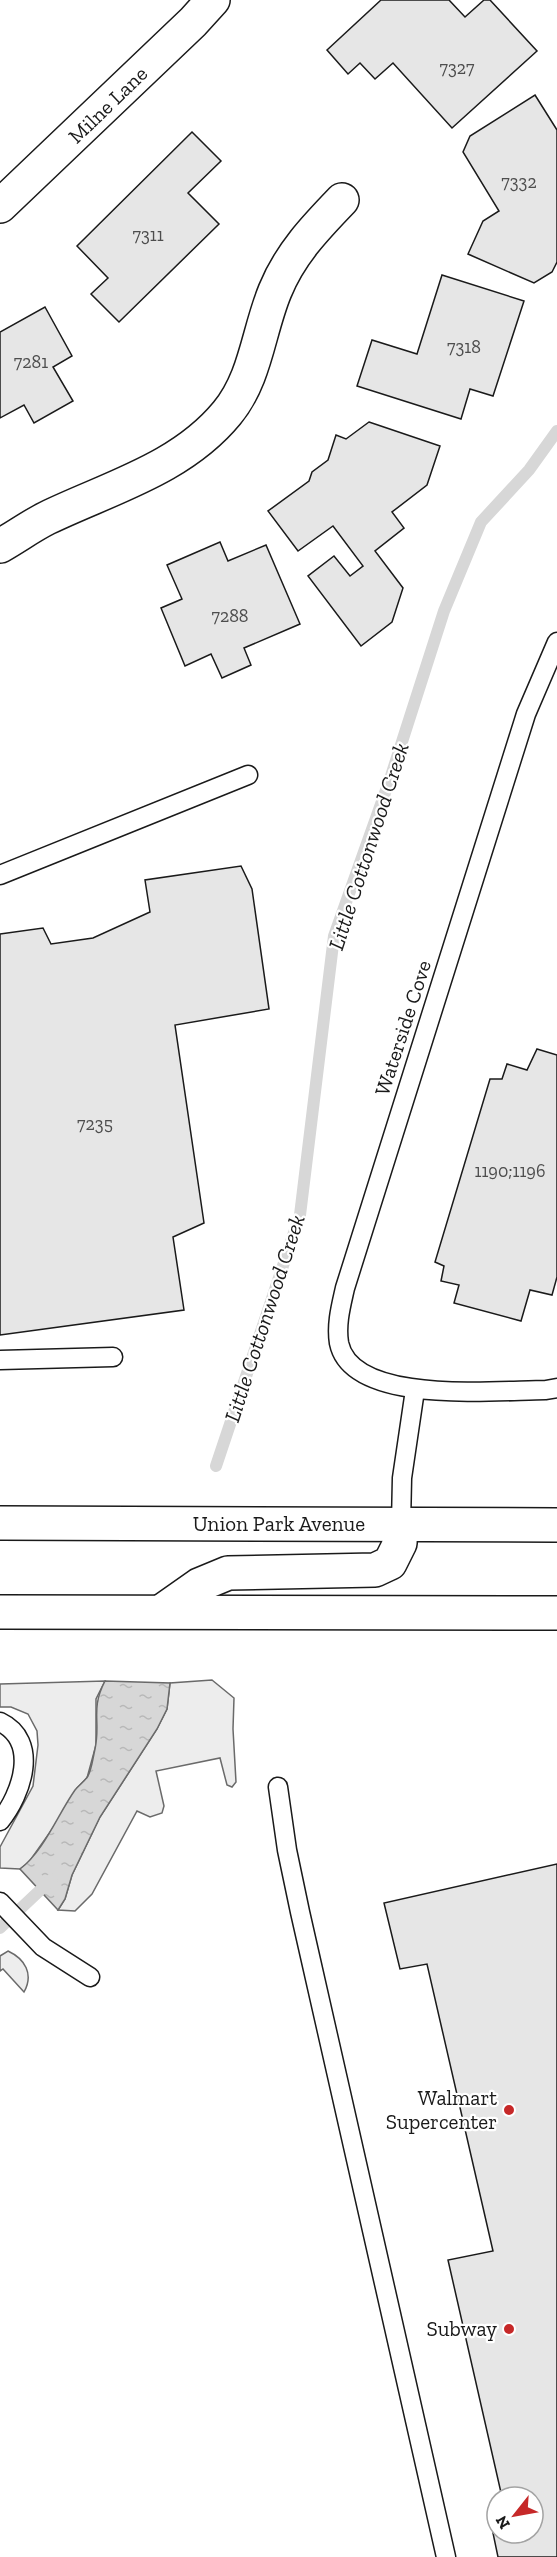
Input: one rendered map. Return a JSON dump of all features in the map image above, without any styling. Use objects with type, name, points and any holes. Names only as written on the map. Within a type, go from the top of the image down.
[{"type":"main road","name":"Milne Lane","points":[[0,206],[185,30],[213,0]]},
{"type":"main road","points":[[0,546],[45,519],[166,464],[198,444],[228,412],[252,370],[275,291],[299,245],[342,200]]},
{"type":"main road","name":"Union Park Avenue","points":[[0,1523],[557,1525]]},
{"type":"main road","points":[[162,1611],[199,1585],[228,1573],[375,1570],[390,1563],[400,1543],[401,1524]]},
{"type":"main road","points":[[0,1612],[557,1613]]},
{"type":"lane","name":"Waterside Cove","points":[[557,642],[522,725],[345,1288],[338,1323],[339,1345],[351,1364],[368,1378],[415,1390],[546,1390],[557,1388]]},
{"type":"lane","points":[[0,875],[248,775]]},
{"type":"lane","points":[[0,1359],[113,1357]]},
{"type":"lane","points":[[401,1524],[402,1478],[415,1390]]},
{"type":"lane","points":[[0,1722],[17,1734],[24,1754],[23,1773],[15,1798],[0,1821]]},
{"type":"lane","points":[[278,1787],[291,1870],[446,2557]]},
{"type":"lane","points":[[0,1902],[43,1947],[90,1977]]},
{"type":"shaded area","points":[[212,1680],[234,1698],[236,1782],[232,1787],[227,1785],[220,1758],[156,1771],[164,1806],[162,1813],[150,1817],[137,1811],[92,1894],[75,1911],[58,1910],[65,1899],[72,1875],[100,1817],[157,1729],[167,1709],[170,1683]]},
{"type":"shaded area","points":[[105,1681],[96,1699],[96,1745],[87,1778],[77,1788],[65,1811],[29,1862],[20,1869],[0,1868],[0,1847],[33,1786],[38,1745],[37,1731],[28,1714],[11,1707],[0,1707],[0,1684]]},
{"type":"shaded area","points":[[8,1951],[19,1958],[28,1973],[24,1992],[3,1969],[0,1971],[0,1956]]},
{"type":"water","points":[[105,1681],[170,1683],[167,1709],[157,1729],[100,1817],[72,1875],[65,1899],[58,1910],[20,1869],[36,1852],[75,1790],[88,1776],[97,1739],[98,1700]]},
{"type":"building","points":[[381,0],[449,0],[465,17],[484,0],[490,0],[537,51],[452,128],[393,63],[375,79],[360,63],[348,74],[327,50]]},
{"type":"building","points":[[535,95],[557,130],[557,262],[552,272],[534,283],[468,254],[483,221],[499,211],[463,152],[470,136]]},
{"type":"building","points":[[192,132],[221,161],[188,193],[219,224],[119,322],[91,294],[108,278],[77,246]]},
{"type":"building","points":[[442,275],[524,301],[493,396],[470,389],[461,419],[357,386],[372,340],[417,354]]},
{"type":"building","points":[[45,307],[72,356],[53,367],[73,401],[34,423],[24,405],[0,418],[0,332]]},
{"type":"building","points":[[369,422],[440,446],[427,485],[392,512],[404,528],[375,551],[403,588],[392,622],[361,646],[308,576],[334,556],[350,576],[363,566],[333,526],[298,551],[268,511],[309,481],[312,472],[328,460],[336,435],[346,439]]},
{"type":"building","points":[[220,542],[228,561],[266,545],[300,624],[244,648],[251,665],[222,678],[211,654],[185,666],[161,608],[182,599],[167,565]]},
{"type":"building","points":[[241,866],[252,889],[269,1009],[175,1025],[204,1223],[173,1237],[184,1310],[0,1335],[0,934],[43,928],[51,944],[93,938],[150,912],[145,880]]},
{"type":"building","points":[[537,1049],[557,1055],[557,1277],[552,1295],[530,1290],[521,1321],[454,1303],[459,1285],[441,1281],[444,1266],[435,1262],[490,1079],[502,1079],[507,1064],[527,1070]]},
{"type":"building","name":"Walmart Supercenter","points":[[557,1864],[557,2557],[498,2557],[496,2545],[545,2545],[545,2485],[499,2485],[448,2260],[493,2251],[427,1964],[400,1969],[384,1903]]},
{"type":"waterway","name":"Little Cottonwood Creek","points":[[216,1466],[300,1215],[334,936],[391,776],[444,611],[481,522],[529,470],[557,431]]},
{"type":"waterway","name":"Little Cottonwood Creek","points":[[0,1928],[52,1879]]},
{"type":"place","name":"Walmart Supercenter","points":[[509,2110]]},
{"type":"place","name":"Subway","points":[[509,2329]]}]
